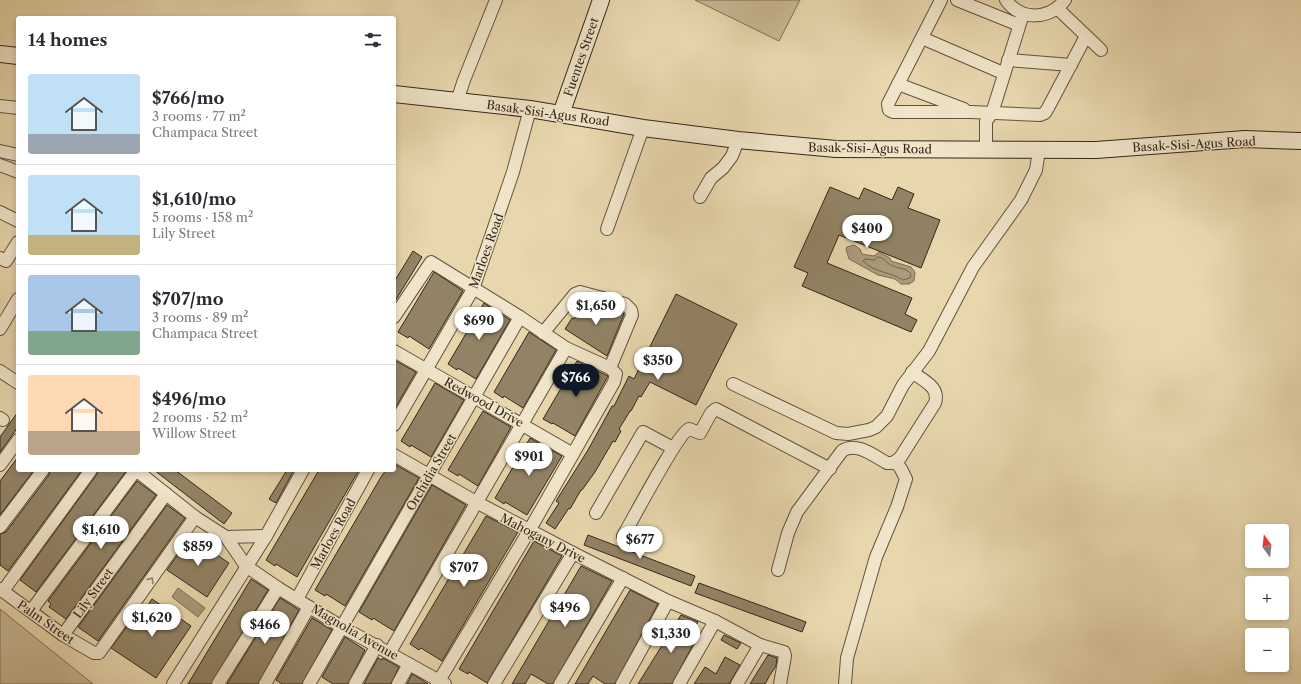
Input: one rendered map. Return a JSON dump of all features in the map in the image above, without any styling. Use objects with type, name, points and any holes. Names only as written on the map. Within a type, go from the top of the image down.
[{"type":"street","points":[[457,101],[496,0]]},
{"type":"street","name":"Fuentes Street","points":[[561,114],[601,0]]},
{"type":"street","points":[[941,0],[888,104],[889,110],[893,112],[971,112],[1040,115],[1044,113],[1086,36]]},
{"type":"street","points":[[958,0],[1021,20],[1041,16],[1061,4],[1086,36],[1101,50]]},
{"type":"street","points":[[990,149],[986,121],[992,113],[1003,73],[1021,20],[1006,0]]},
{"type":"street","points":[[922,38],[1003,73]]},
{"type":"street","points":[[0,54],[16,56]]},
{"type":"street","points":[[1008,60],[1070,65]]},
{"type":"street","points":[[898,84],[971,112]]},
{"type":"street","name":"Basak-Sisi-Agus Road","points":[[396,94],[530,109],[643,128],[738,140],[836,149],[1096,150],[1245,139],[1301,142]]},
{"type":"street","points":[[0,106],[16,108]]},
{"type":"street","name":"Marloes Road","points":[[396,422],[473,289],[513,172],[530,109]]},
{"type":"street","points":[[607,229],[643,128]]},
{"type":"street","points":[[700,197],[711,178],[732,156],[738,140]]},
{"type":"street","points":[[733,384],[836,432],[848,434],[876,427],[887,416],[903,385],[929,351],[972,268],[1024,195],[1036,170],[1039,150]]},
{"type":"street","points":[[0,151],[16,154]]},
{"type":"street","points":[[0,165],[16,171]]},
{"type":"street","points":[[0,212],[16,220]]},
{"type":"street","points":[[0,258],[6,261],[16,245]]},
{"type":"street","points":[[396,314],[430,262],[520,317],[566,348],[610,368],[616,374],[614,382],[573,454],[440,683]]},
{"type":"street","points":[[543,332],[575,294],[580,292],[625,304],[632,315],[610,368]]},
{"type":"street","points":[[0,329],[3,316],[16,301]]},
{"type":"street","name":"Orchidia Street","points":[[309,684],[520,317]]},
{"type":"street","points":[[390,652],[566,348]]},
{"type":"street","name":"Redwood Drive","points":[[396,352],[522,423],[573,454]]},
{"type":"street","points":[[0,371],[16,382]]},
{"type":"street","points":[[778,570],[788,533],[796,512],[830,469],[842,451],[847,448],[855,447],[888,463],[896,462],[900,458],[935,403],[937,396],[935,390],[912,372]]},
{"type":"street","points":[[623,536],[673,448],[686,429],[698,433],[702,431],[711,413],[716,409],[830,469]]},
{"type":"street","points":[[596,513],[643,432],[673,448]]},
{"type":"street","points":[[0,465],[16,443]]},
{"type":"street","name":"Mahogany Drive","points":[[396,456],[428,476],[572,553],[668,601],[715,621],[760,645],[784,652],[785,656],[780,684]]},
{"type":"street","points":[[845,684],[847,658],[876,557],[897,507],[906,479],[896,462]]},
{"type":"street","points":[[0,527],[41,472]]},
{"type":"street","points":[[2,590],[90,472]]},
{"type":"street","points":[[31,611],[135,472]]},
{"type":"street","points":[[138,472],[195,516],[226,537],[246,566]]},
{"type":"street","points":[[172,684],[266,536],[302,472]]},
{"type":"street","name":"Marloes Road","points":[[297,599],[367,472]]},
{"type":"street","name":"Lily Street","points":[[63,635],[166,494]]},
{"type":"street","name":"Palm Street","points":[[2,590],[63,635],[94,653],[99,653],[195,516]]},
{"type":"street","points":[[226,537],[266,536]]},
{"type":"street","points":[[494,684],[572,553]]},
{"type":"street","name":"Magnolia Avenue","points":[[246,566],[278,588],[342,627],[390,652],[440,683]]},
{"type":"street","points":[[560,684],[623,578]]},
{"type":"street","points":[[218,684],[278,588]]},
{"type":"street","points":[[622,684],[668,601]]},
{"type":"street","points":[[265,684],[309,607]]},
{"type":"street","points":[[679,684],[715,621]]},
{"type":"street","points":[[737,684],[760,645]]},
{"type":"street","points":[[355,684],[377,646]]},
{"type":"street","points":[[398,684],[409,664]]},
{"type":"shaded area","points":[[695,0],[800,0],[779,41]]},
{"type":"shaded area","points":[[0,609],[93,684],[0,684]]},
{"type":"water","points":[[854,245],[860,249],[862,254],[874,256],[879,252],[890,258],[891,261],[911,267],[915,272],[914,281],[909,284],[901,284],[895,279],[878,275],[849,259],[846,249],[847,247]]},
{"type":"water","points":[[178,588],[205,608],[198,617],[172,597]]},
{"type":"building","points":[[830,187],[859,199],[864,188],[892,200],[898,187],[914,194],[908,208],[940,220],[921,268],[839,235],[827,263],[912,298],[905,314],[917,320],[911,332],[802,286],[808,273],[794,267]]},
{"type":"building","points":[[413,251],[422,257],[396,300],[396,279]]},
{"type":"building","points":[[434,272],[463,291],[429,349],[409,336],[408,338],[398,332]]},
{"type":"building","points":[[676,294],[737,324],[696,405],[650,382],[641,397],[639,396],[619,429],[621,431],[615,442],[613,441],[595,472],[555,529],[546,523],[559,503],[556,501],[588,450],[612,406],[614,406],[629,376],[634,379]]},
{"type":"building","points":[[587,302],[621,311],[624,314],[607,356],[565,329],[572,318],[574,319],[582,306],[584,307]]},
{"type":"building","points":[[484,303],[510,320],[476,379],[448,364]]},
{"type":"building","points":[[529,332],[556,350],[523,408],[504,396],[503,398],[494,392]]},
{"type":"building","points":[[396,361],[416,372],[396,407]]},
{"type":"building","points":[[577,361],[608,376],[575,436],[543,419]]},
{"type":"building","points":[[435,383],[464,400],[431,457],[401,441]]},
{"type":"building","points":[[483,411],[511,427],[478,486],[459,474],[458,476],[448,470]]},
{"type":"building","points":[[16,415],[16,430],[0,452],[0,437]]},
{"type":"building","points":[[530,438],[562,456],[527,515],[495,498]]},
{"type":"building","points":[[16,460],[16,472],[32,472],[0,515],[0,481]]},
{"type":"building","points":[[396,465],[419,478],[345,606],[326,594],[325,596],[315,590],[385,472],[396,472]]},
{"type":"building","points":[[50,472],[81,472],[8,571],[0,565],[0,534],[6,532],[49,475]]},
{"type":"building","points":[[98,472],[126,472],[36,592],[20,580]]},
{"type":"building","points":[[157,472],[178,472],[232,513],[224,524]]},
{"type":"building","points":[[286,472],[293,472],[276,503],[269,499]]},
{"type":"building","points":[[318,472],[358,472],[297,577],[276,564],[275,566],[266,560]]},
{"type":"building","points":[[137,481],[156,495],[66,619],[49,607],[51,604],[48,601]]},
{"type":"building","points":[[432,485],[466,505],[394,631],[373,618],[372,620],[359,612]]},
{"type":"building","points":[[167,505],[185,518],[98,641],[78,627]]},
{"type":"building","points":[[486,516],[518,532],[442,661],[421,648],[419,650],[410,644]]},
{"type":"building","points":[[588,535],[695,576],[691,586],[584,545]]},
{"type":"building","points":[[190,537],[229,563],[207,597],[167,570]]},
{"type":"building","points":[[534,541],[562,556],[487,683],[469,672],[468,674],[459,669]]},
{"type":"building","points":[[581,566],[612,581],[553,684],[548,684],[531,674],[525,684],[512,684]]},
{"type":"building","points":[[251,579],[268,590],[211,684],[188,684]]},
{"type":"building","points":[[699,583],[806,622],[802,632],[695,593]]},
{"type":"building","points":[[630,590],[658,604],[615,684],[605,684],[593,676],[588,684],[575,684]]},
{"type":"building","points":[[280,598],[299,610],[258,684],[227,684]]},
{"type":"building","points":[[152,599],[191,626],[156,678],[111,648],[133,618],[137,621]]},
{"type":"building","points":[[681,615],[698,622],[689,637],[695,641],[672,684],[638,684]]},
{"type":"building","points":[[312,618],[332,630],[302,684],[282,684],[276,680]]},
{"type":"building","points":[[724,635],[741,643],[737,649],[721,640]]},
{"type":"building","points":[[345,637],[365,650],[348,684],[333,684],[322,677]]},
{"type":"building","points":[[768,655],[777,658],[776,666],[765,684],[750,684]]},
{"type":"building","points":[[725,657],[740,665],[729,684],[694,684],[705,667],[716,674]]},
{"type":"building","points":[[378,658],[382,660],[383,658],[399,667],[391,684],[364,684]]},
{"type":"building","points":[[412,674],[416,676],[428,684],[407,684]]}]
